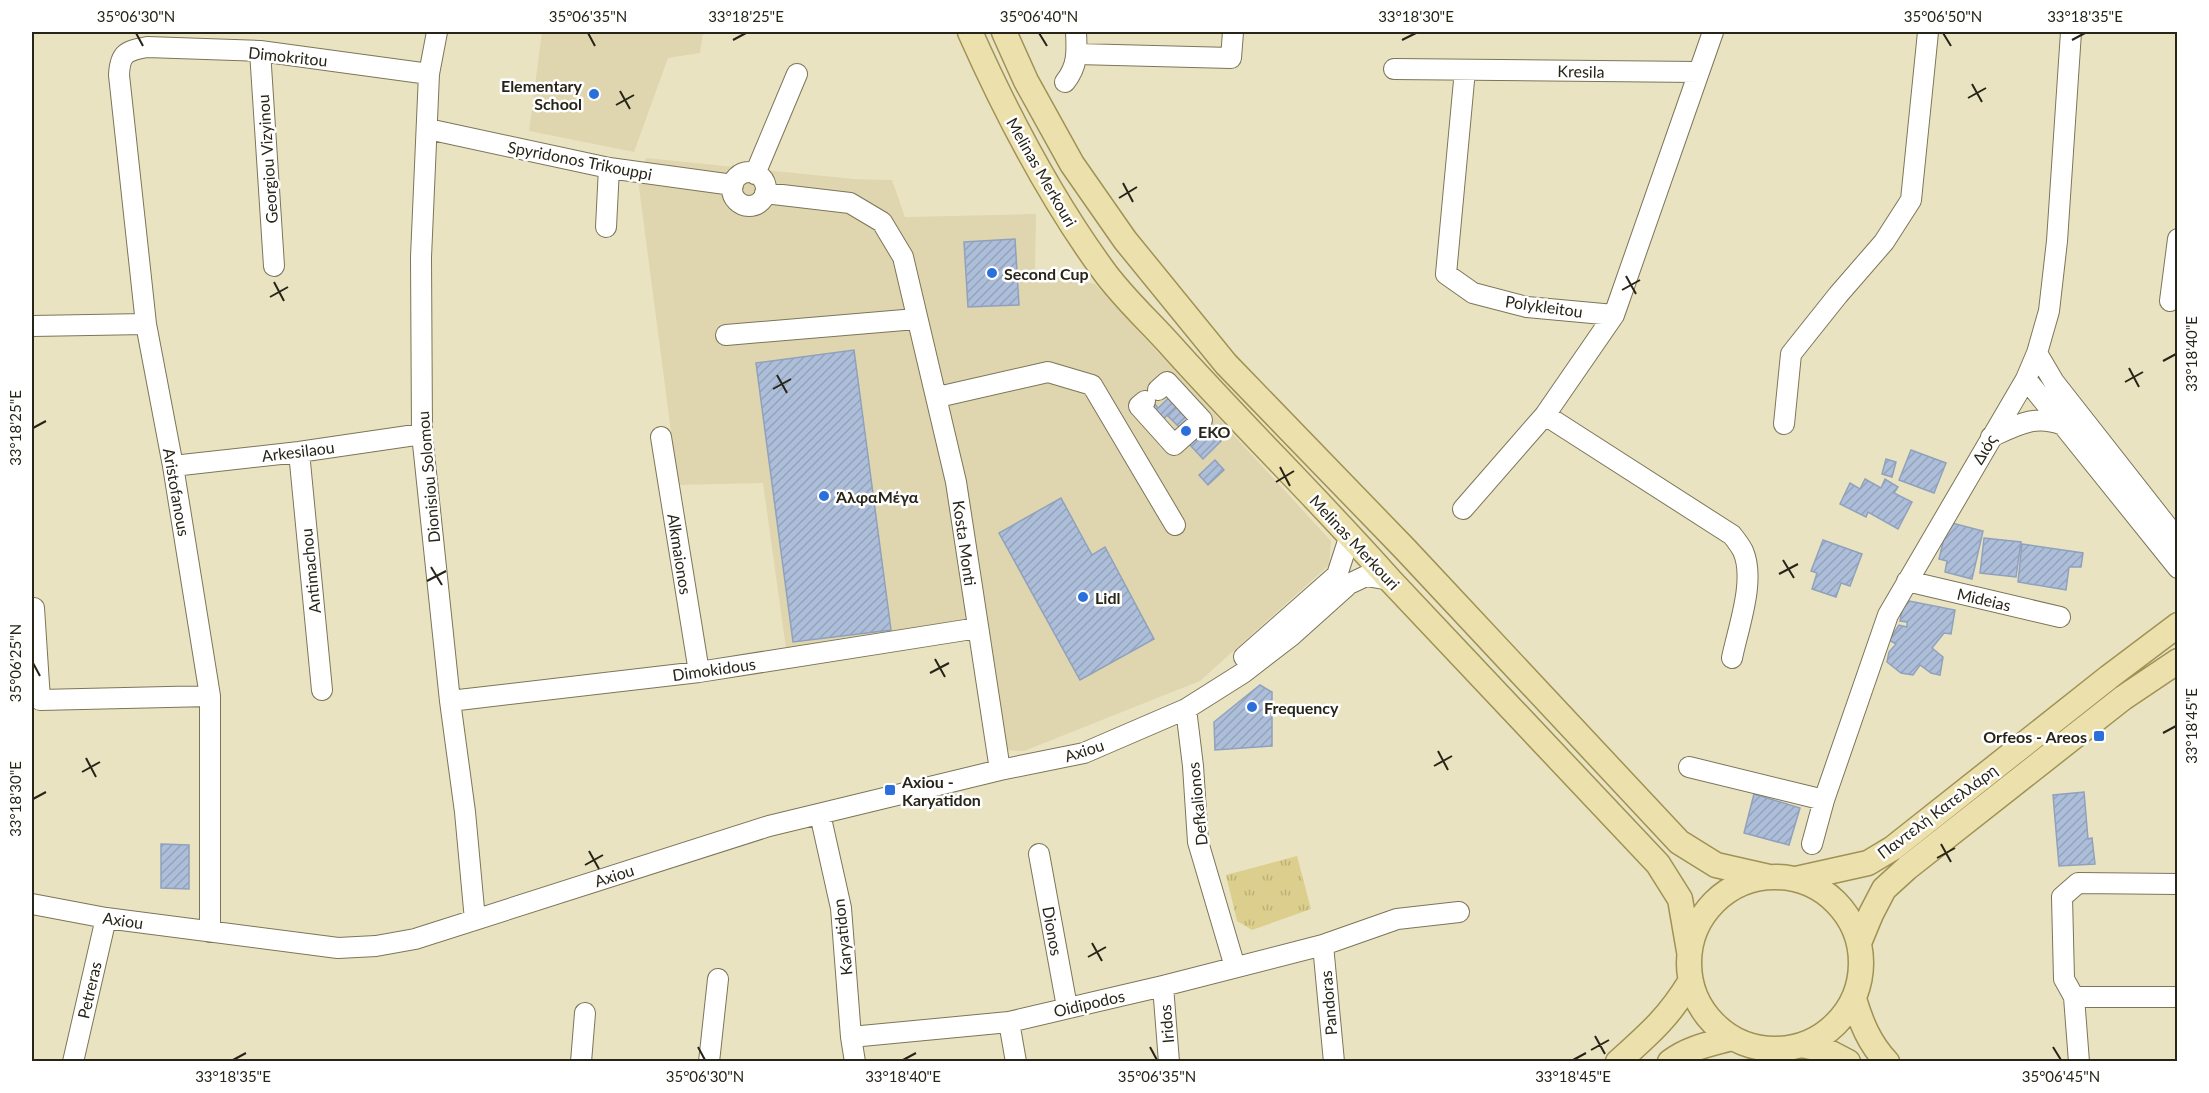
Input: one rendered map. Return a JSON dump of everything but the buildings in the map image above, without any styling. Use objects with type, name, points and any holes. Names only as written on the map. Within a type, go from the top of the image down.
[{"type":"main road","name":"Melinas Merkouri","points":[[970,32],[997,93],[1045,183],[1103,271],[1204,382],[1658,864],[1680,899],[1689,951]]},
{"type":"main road","name":"Melinas Merkouri","points":[[1004,32],[1026,81],[1072,165],[1125,240],[1226,364],[1397,541],[1679,842],[1716,865],[1769,877]]},
{"type":"main road","name":"Παντελή Κατελλάρη","points":[[1796,879],[1868,863],[1893,848],[2174,625]]},
{"type":"main road","name":"Παντελή Κατελλάρη","points":[[1859,943],[1884,889],[1899,875],[2123,698],[2178,661]]},
{"type":"main road","points":[[1769,877],[1796,879],[1818,888],[1836,902],[1851,921],[1859,943],[1861,971],[1854,999],[1838,1023],[1814,1041],[1786,1049],[1758,1048],[1732,1038],[1713,1024],[1699,1005],[1690,982],[1689,951],[1698,923],[1716,899],[1740,883],[1769,877]]},
{"type":"main road","points":[[1618,1062],[1660,1025],[1690,982]]},
{"type":"main road","points":[[1854,999],[1863,1027],[1887,1062]]},
{"type":"main road","points":[[1670,1062],[1679,1055],[1701,1046],[1732,1038]]},
{"type":"main road","points":[[1802,1044],[1825,1050],[1848,1062]]},
{"type":"street","name":"Dionisiou Solomou","points":[[437,32],[429,74],[421,257],[422,434],[475,920]]},
{"type":"street","points":[[1065,82],[1073,71],[1077,54],[1076,32]]},
{"type":"street","points":[[1077,54],[1231,58],[1233,32]]},
{"type":"street","points":[[1462,509],[1545,415],[1614,315],[1697,72],[1713,32]]},
{"type":"street","points":[[1784,424],[1791,354],[1884,242],[1911,200],[1928,32]]},
{"type":"street","name":"Διός","points":[[1812,844],[1824,800],[1888,615],[2026,379],[2037,353],[2049,311],[2057,241],[2071,32]]},
{"type":"street","name":"Dimokritou","points":[[147,47],[260,51],[429,74]]},
{"type":"street","name":"Aristofanous","points":[[147,47],[124,54],[120,62],[119,75],[146,324],[173,466],[210,696],[210,932]]},
{"type":"street","name":"Georgiou Vizyinou","points":[[260,51],[274,266]]},
{"type":"street","name":"Kresila","points":[[1394,69],[1697,72]]},
{"type":"street","name":"Polykleitou","points":[[1464,70],[1446,274],[1473,293],[1527,307],[1614,315]]},
{"type":"street","points":[[755,174],[797,74]]},
{"type":"street","name":"Spyridonos Trikouppi","points":[[428,129],[609,168],[733,185]]},
{"type":"street","points":[[606,227],[609,168]]},
{"type":"street","points":[[755,174],[763,180],[765,193],[761,201],[746,206],[733,196],[733,185],[739,176],[755,174]]},
{"type":"street","name":"Kosta Monti","points":[[765,193],[850,203],[882,222],[903,257],[916,319],[938,397],[956,482],[1000,770]]},
{"type":"street","points":[[2170,301],[2178,239]]},
{"type":"street","points":[[726,335],[916,319]]},
{"type":"street","points":[[32,326],[146,324]]},
{"type":"street","points":[[2037,353],[2054,382],[2178,540]]},
{"type":"street","points":[[938,397],[1048,372],[1092,385],[1175,525]]},
{"type":"street","points":[[2026,379],[2178,568]]},
{"type":"street","points":[[1167,382],[1185,400],[1202,420],[1174,446],[1139,406],[1167,382]]},
{"type":"street","points":[[1185,400],[1204,382]]},
{"type":"street","points":[[1545,415],[1732,535],[1743,552],[1747,567],[1748,587],[1732,658]]},
{"type":"street","points":[[1991,437],[2015,426],[2039,419],[2063,425]]},
{"type":"street","name":"Arkesilaou","points":[[173,466],[299,452],[422,434]]},
{"type":"street","name":"Alkmaionos","points":[[661,437],[699,672]]},
{"type":"street","name":"Antimachou","points":[[299,452],[322,690]]},
{"type":"street","name":"Axiou","points":[[1186,709],[1337,575],[1350,535]]},
{"type":"street","name":"Axiou","points":[[32,904],[106,918],[338,948],[376,946],[415,939],[719,840],[1000,770],[1084,753],[1186,709],[1243,673],[1291,636],[1349,584],[1366,576],[1390,580]]},
{"type":"street","name":"Mideias","points":[[1907,581],[2060,617]]},
{"type":"street","points":[[34,608],[40,700],[210,696]]},
{"type":"street","name":"Dimokidous","points":[[450,702],[699,672],[978,628]]},
{"type":"street","name":"Defkalionos","points":[[1186,709],[1193,766],[1198,842],[1235,967]]},
{"type":"street","points":[[1689,767],[1824,800]]},
{"type":"street","name":"Karyatidon","points":[[820,814],[841,908],[855,1062]]},
{"type":"street","name":"Dionos","points":[[1039,854],[1067,1008]]},
{"type":"street","points":[[2079,1062],[2074,998],[2064,979],[2062,897],[2078,884],[2178,884]]},
{"type":"street","name":"Oidipodos","points":[[851,1037],[1009,1022],[1323,945],[1396,919],[1459,912]]},
{"type":"street","name":"Petreras","points":[[73,1062],[106,918]]},
{"type":"street","name":"Pandoras","points":[[1323,945],[1334,1062]]},
{"type":"street","points":[[709,1062],[718,979]]},
{"type":"street","name":"Iridos","points":[[1163,986],[1169,1062]]},
{"type":"street","points":[[2074,998],[2178,997]]},
{"type":"street","points":[[581,1062],[585,1013]]},
{"type":"street","points":[[1009,1022],[1016,1062]]},
{"type":"shaded area","name":"Elementary School","points":[[542,32],[703,32],[700,53],[668,58],[634,152],[529,131]]},
{"type":"shaded area","points":[[646,158],[854,179],[892,180],[905,217],[1036,214],[1035,272],[1095,284],[1331,541],[1329,565],[1200,681],[1024,751],[1003,750],[985,617],[786,649],[763,483],[678,485],[638,180]]},
{"type":"green space","points":[[1297,856],[1311,909],[1252,930],[1237,921],[1226,875]]},
{"type":"place","name":"Elementary School","points":[[594,94]]},
{"type":"place","name":"Second Cup","points":[[992,273]]},
{"type":"place","name":"EKO","points":[[1186,431]]},
{"type":"place","name":"ΆλφαΜέγα","points":[[824,496]]},
{"type":"place","name":"Lidl","points":[[1083,597]]},
{"type":"place","name":"Frequency","points":[[1252,707]]},
{"type":"place","name":"Orfeos - Areos","points":[[2099,736]]},
{"type":"place","name":"Axiou - Karyatidon","points":[[890,790]]}]
